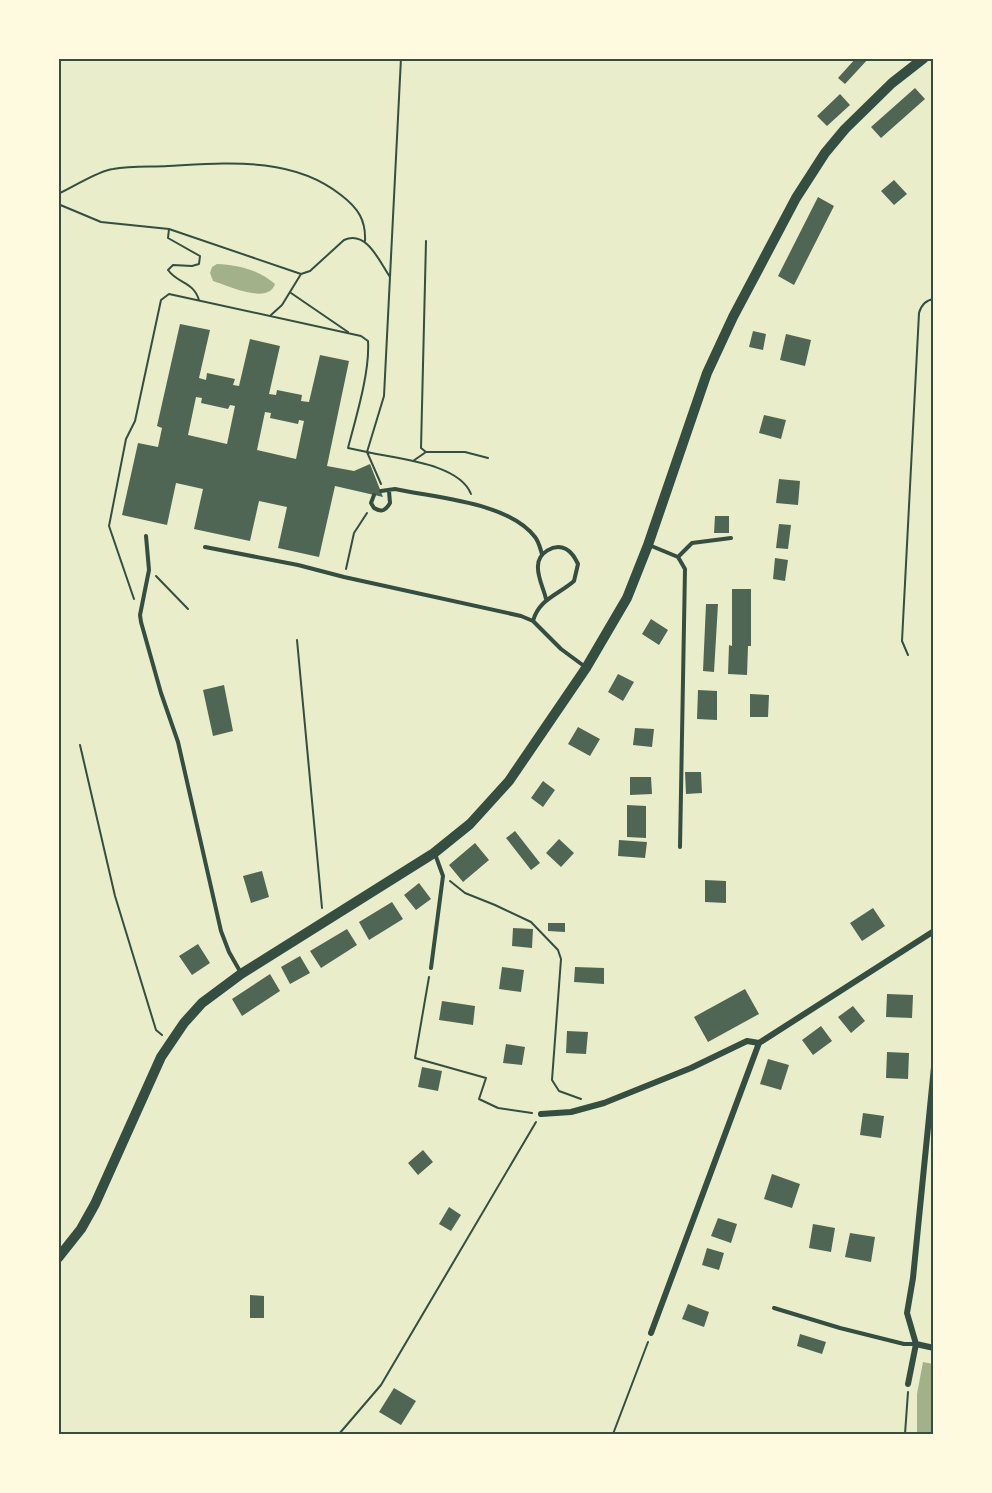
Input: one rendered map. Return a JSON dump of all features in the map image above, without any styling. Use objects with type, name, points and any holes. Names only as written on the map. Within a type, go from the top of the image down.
[{"type":"main road","points":[[58,1258],[81,1229],[96,1204],[151,1078],[171,1040],[202,1003],[241,974],[434,853],[470,824],[509,781],[586,668],[627,598],[648,545],[707,373],[796,198],[825,153],[845,129],[892,84],[924,58]]},
{"type":"street","points":[[651,1333],[759,1043],[933,931]]},
{"type":"street","points":[[541,1114],[572,1112],[604,1103],[691,1068],[747,1041],[759,1043]]},
{"type":"street","points":[[908,1384],[916,1344],[907,1313],[913,1278],[933,1066]]},
{"type":"street","points":[[916,1344],[933,1348]]},
{"type":"lane","points":[[381,491],[395,489],[475,506],[509,517],[525,526],[537,539],[542,554]]},
{"type":"lane","points":[[374,495],[372,506],[380,511],[385,510],[390,502],[389,491]]},
{"type":"lane","points":[[146,536],[149,570],[140,615],[161,693],[178,742],[221,931],[241,974]]},
{"type":"lane","points":[[678,557],[692,543],[731,538]]},
{"type":"lane","points":[[648,545],[678,557],[685,569],[680,847]]},
{"type":"lane","points":[[205,547],[298,565],[521,616],[533,621],[561,649],[586,668]]},
{"type":"lane","points":[[533,621],[535,613],[546,599],[574,581],[578,564],[567,550],[558,547],[542,554],[537,565],[546,599]]},
{"type":"lane","points":[[431,968],[443,876],[434,853]]},
{"type":"lane","points":[[774,1308],[894,1341],[916,1344]]},
{"type":"path","points":[[381,484],[367,452],[384,396],[401,58]]},
{"type":"path","points":[[58,194],[111,169],[225,163],[277,167],[317,180],[347,199],[355,207],[365,225],[365,241]]},
{"type":"path","points":[[58,204],[101,222],[169,229],[301,274],[310,271],[344,240],[358,237],[365,241],[390,277]]},
{"type":"path","points":[[169,229],[168,238],[200,256],[199,264],[173,265],[168,270],[172,275],[191,285],[200,301]]},
{"type":"path","points":[[426,241],[421,448],[426,452]]},
{"type":"path","points":[[270,316],[291,293],[301,274]]},
{"type":"path","points":[[291,293],[350,333]]},
{"type":"path","points":[[140,615],[109,526],[126,439],[135,421],[161,300],[169,294],[361,336],[368,341],[368,350],[348,448],[413,460],[437,467],[454,476],[470,490],[475,506]]},
{"type":"path","points":[[908,655],[902,641],[919,313],[921,305],[933,299]]},
{"type":"path","points":[[413,460],[426,452],[465,452],[488,458]]},
{"type":"path","points":[[344,577],[354,533],[372,506]]},
{"type":"path","points":[[149,570],[189,609]]},
{"type":"path","points":[[297,639],[323,923]]},
{"type":"path","points":[[80,745],[115,896],[156,1030],[171,1040]]},
{"type":"path","points":[[443,876],[465,893],[495,904],[531,922],[558,950],[561,959],[552,1080],[559,1091],[584,1101],[604,1103]]},
{"type":"path","points":[[339,1434],[381,1385],[541,1114],[498,1108],[479,1099],[486,1078],[415,1058],[431,968]]},
{"type":"path","points":[[613,1434],[651,1333]]},
{"type":"path","points":[[905,1434],[908,1384]]},
{"type":"shaded area","points":[[217,264],[248,269],[263,275],[275,284],[271,290],[257,294],[228,287],[213,281],[210,273],[212,267]]},
{"type":"shaded area","points":[[923,1362],[933,1364],[933,1434],[917,1434],[917,1394]]},
{"type":"building","points":[[856,58],[869,58],[845,84],[838,78]]},
{"type":"building","points":[[915,88],[925,99],[881,138],[871,127]]},
{"type":"building","points":[[840,94],[850,105],[827,126],[817,116]]},
{"type":"building","points":[[894,180],[907,194],[894,205],[881,191]]},
{"type":"building","points":[[818,197],[834,206],[794,285],[778,276]]},
{"type":"building","points":[[180,324],[210,330],[199,378],[206,380],[207,373],[235,379],[233,385],[239,386],[250,339],[280,346],[269,394],[276,395],[277,390],[302,395],[301,401],[309,402],[320,355],[349,361],[327,466],[354,471],[370,464],[383,497],[335,486],[319,557],[278,548],[287,507],[259,501],[250,541],[194,529],[203,489],[176,483],[167,525],[122,515],[138,443],[158,447],[162,428],[157,426]],"holes":[[[196,397],[202,398],[201,403],[228,409],[230,405],[235,406],[227,444],[188,435]],[[265,412],[271,413],[270,418],[298,424],[299,420],[304,421],[296,459],[257,450]]]},
{"type":"building","points":[[753,331],[766,334],[763,350],[749,347]]},
{"type":"building","points":[[786,334],[811,340],[805,366],[780,360]]},
{"type":"building","points":[[764,415],[786,420],[781,439],[759,433]]},
{"type":"building","points":[[779,479],[800,481],[798,505],[776,503]]},
{"type":"building","points":[[715,516],[729,516],[729,533],[714,533]]},
{"type":"building","points":[[779,524],[791,525],[788,549],[776,548]]},
{"type":"building","points":[[775,558],[788,560],[785,581],[773,579]]},
{"type":"building","points":[[732,589],[751,589],[751,646],[748,646],[747,675],[728,674],[729,645],[732,646]]},
{"type":"building","points":[[706,604],[718,604],[714,672],[703,671]]},
{"type":"building","points":[[651,619],[668,630],[659,645],[642,634]]},
{"type":"building","points":[[618,674],[634,682],[623,701],[608,692]]},
{"type":"building","points":[[224,685],[233,731],[213,736],[203,690]]},
{"type":"building","points":[[698,690],[717,691],[717,720],[697,719]]},
{"type":"building","points":[[750,694],[769,695],[768,717],[750,717]]},
{"type":"building","points":[[578,727],[600,739],[590,756],[568,744]]},
{"type":"building","points":[[635,728],[654,729],[652,747],[633,745]]},
{"type":"building","points":[[685,772],[701,772],[702,793],[686,794]]},
{"type":"building","points":[[630,777],[651,777],[652,794],[630,795]]},
{"type":"building","points":[[543,781],[555,790],[543,807],[531,798]]},
{"type":"building","points":[[627,805],[646,806],[646,838],[627,837]]},
{"type":"building","points":[[515,831],[540,863],[531,870],[506,838]]},
{"type":"building","points":[[559,839],[574,853],[561,867],[546,853]]},
{"type":"building","points":[[619,840],[647,842],[645,858],[618,856]]},
{"type":"building","points":[[475,843],[489,860],[463,882],[449,865]]},
{"type":"building","points":[[262,871],[269,897],[251,903],[243,876]]},
{"type":"building","points":[[705,880],[726,881],[726,903],[705,902]]},
{"type":"building","points":[[419,883],[431,899],[416,910],[404,895]]},
{"type":"building","points":[[392,902],[403,919],[369,940],[359,922]]},
{"type":"building","points":[[873,908],[885,926],[862,941],[850,923]]},
{"type":"building","points":[[548,923],[565,923],[565,932],[548,931]]},
{"type":"building","points":[[513,928],[533,929],[532,948],[512,946]]},
{"type":"building","points":[[347,929],[357,945],[321,968],[310,951]]},
{"type":"building","points":[[198,944],[210,963],[192,975],[179,956]]},
{"type":"building","points":[[300,956],[310,973],[290,984],[281,967]]},
{"type":"building","points":[[502,967],[524,970],[521,992],[499,989]]},
{"type":"building","points":[[575,967],[604,968],[604,984],[574,982]]},
{"type":"building","points":[[270,974],[280,991],[242,1016],[232,999]]},
{"type":"building","points":[[745,989],[759,1014],[708,1042],[694,1017]]},
{"type":"building","points":[[887,994],[913,995],[912,1018],[886,1017]]},
{"type":"building","points":[[442,1001],[475,1006],[473,1025],[439,1020]]},
{"type":"building","points":[[853,1006],[865,1021],[851,1033],[838,1017]]},
{"type":"building","points":[[821,1026],[832,1041],[813,1055],[802,1040]]},
{"type":"building","points":[[567,1031],[588,1032],[586,1054],[566,1053]]},
{"type":"building","points":[[506,1044],[525,1047],[522,1065],[503,1063]]},
{"type":"building","points":[[887,1052],[909,1053],[908,1079],[886,1078]]},
{"type":"building","points":[[768,1059],[789,1065],[781,1090],[760,1084]]},
{"type":"building","points":[[422,1067],[442,1071],[438,1091],[418,1087]]},
{"type":"building","points":[[863,1113],[884,1116],[881,1138],[860,1135]]},
{"type":"building","points":[[423,1150],[433,1162],[418,1175],[408,1163]]},
{"type":"building","points":[[772,1174],[800,1184],[792,1208],[764,1199]]},
{"type":"building","points":[[449,1207],[461,1215],[451,1231],[439,1224]]},
{"type":"building","points":[[718,1218],[737,1224],[731,1243],[711,1236]]},
{"type":"building","points":[[813,1224],[835,1228],[831,1252],[809,1248]]},
{"type":"building","points":[[850,1233],[875,1237],[871,1262],[845,1257]]},
{"type":"building","points":[[707,1248],[724,1253],[719,1270],[702,1265]]},
{"type":"building","points":[[250,1295],[264,1296],[264,1318],[250,1318]]},
{"type":"building","points":[[688,1304],[709,1312],[704,1327],[682,1319]]},
{"type":"building","points":[[800,1334],[826,1342],[822,1354],[797,1346]]},
{"type":"building","points":[[394,1388],[416,1401],[401,1425],[379,1412]]}]
